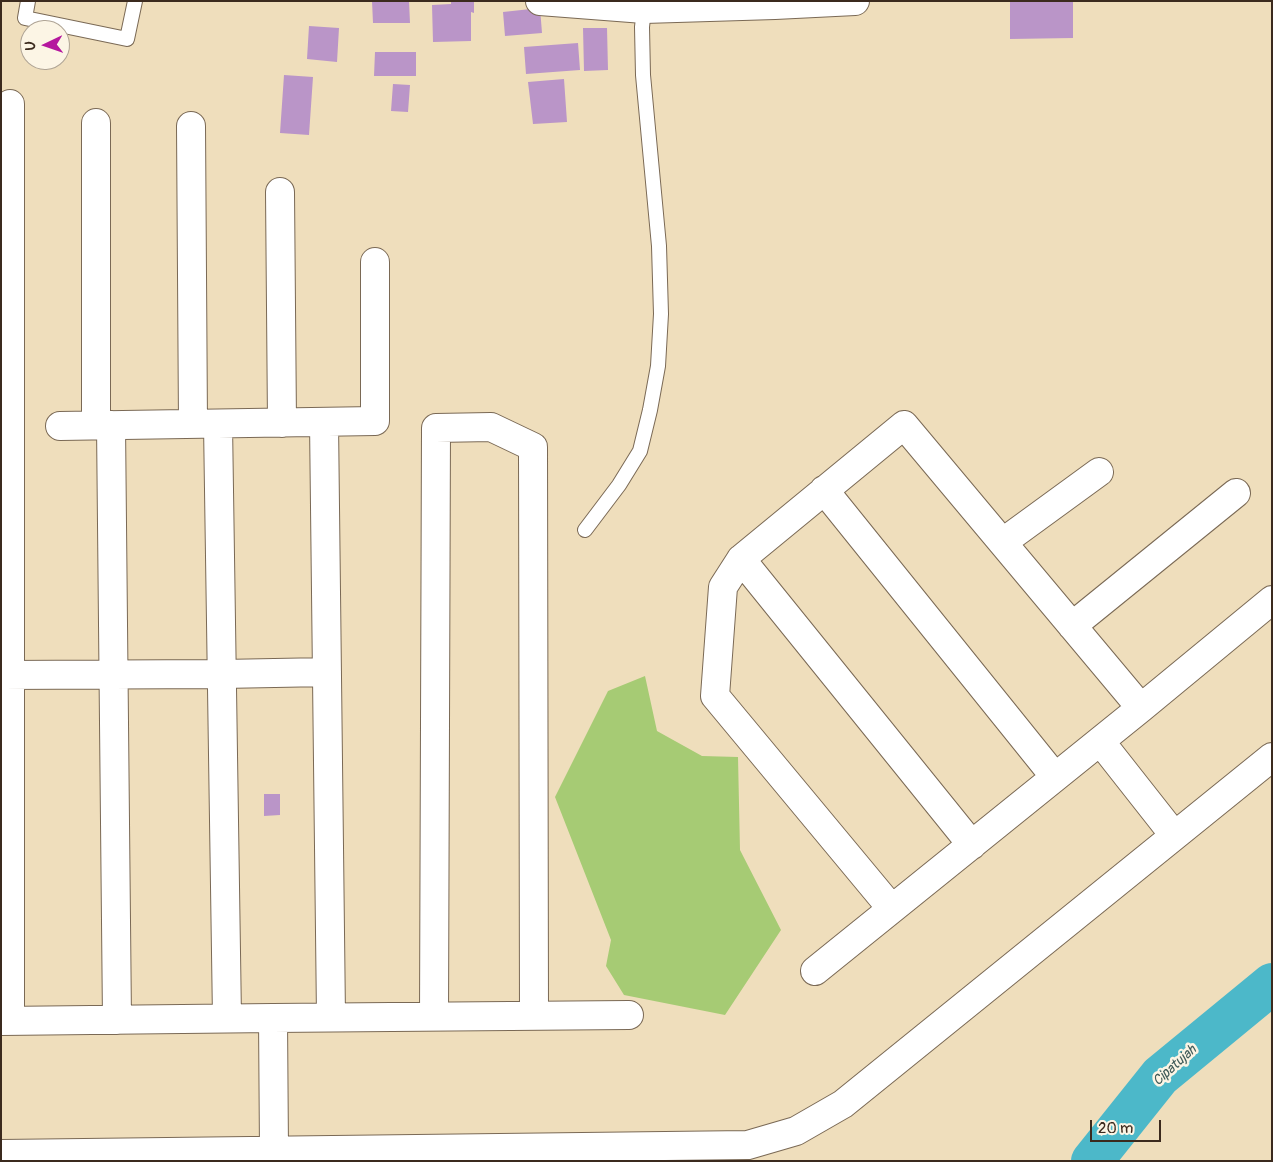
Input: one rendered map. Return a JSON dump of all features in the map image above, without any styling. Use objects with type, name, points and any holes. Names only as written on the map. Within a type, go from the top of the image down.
[{"type":"street","points":[[540,1],[644,5],[775,6],[856,1]]},
{"type":"street","points":[[10,104],[6,272],[6,1021],[629,1015]]},
{"type":"street","points":[[96,122],[113,675],[116,1020]]},
{"type":"street","points":[[192,126],[205,424],[222,674],[227,1018]]},
{"type":"street","points":[[280,192],[282,422]]},
{"type":"street","points":[[60,426],[375,421],[375,262]]},
{"type":"street","points":[[324,422],[331,1017]]},
{"type":"street","points":[[892,909],[715,696],[723,587],[741,559],[904,425],[1141,708]]},
{"type":"street","points":[[434,1016],[436,428],[491,427],[533,447],[534,1016]]},
{"type":"street","points":[[1002,542],[1099,472]]},
{"type":"street","points":[[824,490],[1055,777]]},
{"type":"street","points":[[1072,626],[1236,493]]},
{"type":"street","points":[[741,559],[972,845]]},
{"type":"street","points":[[815,972],[1272,600]]},
{"type":"street","points":[[6,675],[327,672]]},
{"type":"street","points":[[1100,741],[1174,835]]},
{"type":"street","points":[[1,1154],[87,1157],[274,1151],[748,1145],[796,1131],[843,1104],[1272,757]]},
{"type":"street","points":[[273,1018],[274,1151]]},
{"type":"lane","points":[[28,1],[24,18],[127,39],[135,1]]},
{"type":"lane","points":[[585,530],[619,485],[640,451],[658,366],[661,314],[659,246],[643,75],[642,26],[644,5]]},
{"type":"green space","points":[[645,676],[657,731],[702,756],[738,757],[740,850],[781,930],[725,1015],[624,995],[606,966],[611,940],[555,797],[608,691]]},
{"type":"building","points":[[372,1],[409,1],[410,23],[373,23]]},
{"type":"building","points":[[451,1],[474,1],[474,13],[471,12],[471,41],[433,42],[432,5],[451,4]]},
{"type":"building","points":[[1010,1],[1073,1],[1073,38],[1010,39]]},
{"type":"building","points":[[540,8],[542,33],[505,36],[503,12]]},
{"type":"building","points":[[309,26],[339,28],[337,62],[307,59]]},
{"type":"building","points":[[583,28],[607,28],[608,70],[584,71]]},
{"type":"building","points":[[578,43],[580,70],[526,74],[524,47]]},
{"type":"building","points":[[375,52],[416,52],[416,76],[374,76]]},
{"type":"building","points":[[284,75],[313,77],[309,135],[280,133]]},
{"type":"building","points":[[564,79],[567,122],[533,124],[528,82]]},
{"type":"building","points":[[393,84],[410,85],[408,112],[391,111]]},
{"type":"building","points":[[264,794],[280,794],[280,815],[264,816]]},
{"type":"waterway","name":"Cipatujah","points":[[1092,1161],[1160,1076],[1272,984]]}]
